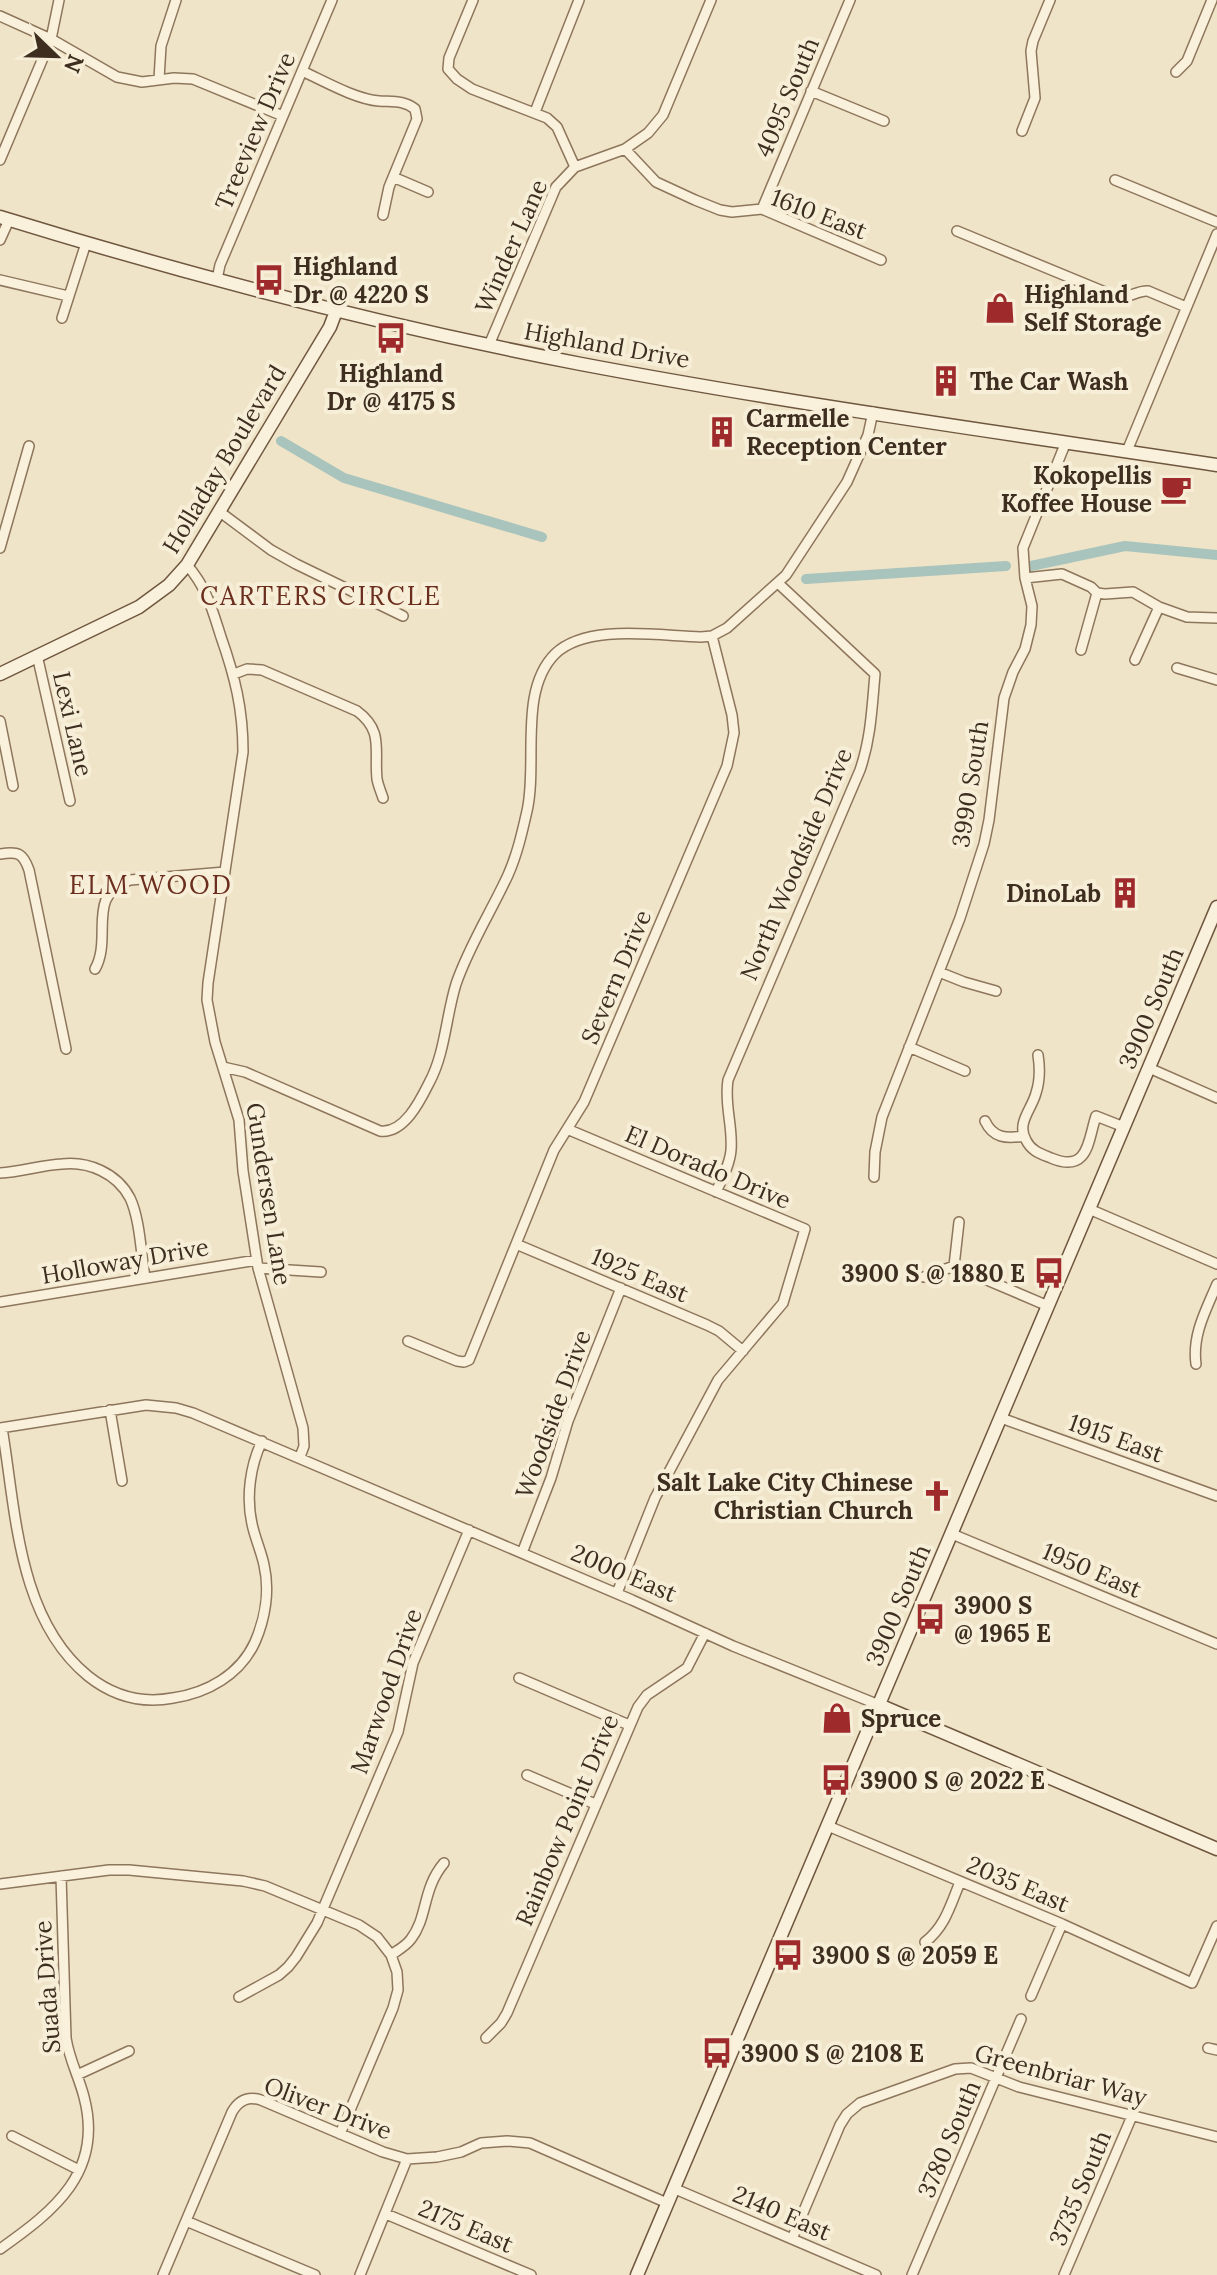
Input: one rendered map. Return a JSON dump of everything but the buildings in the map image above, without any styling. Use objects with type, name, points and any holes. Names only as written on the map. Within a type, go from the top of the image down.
[{"type":"main road","name":"Highland Drive","points":[[4,219],[336,311],[489,345],[873,412],[1217,465]]},
{"type":"main road","name":"Holladay Boulevard","points":[[0,674],[139,607],[169,585],[187,565],[220,512],[330,327],[336,311]]},
{"type":"main road","name":"3900 South","points":[[637,2275],[1217,907]]},
{"type":"main road","name":"2000 East","points":[[879,1705],[1217,1849]]},
{"type":"street","points":[[0,160],[51,39],[59,0]]},
{"type":"street","points":[[159,79],[161,46],[176,0]]},
{"type":"street","name":"Treeview Drive","points":[[217,279],[220,265],[332,0]]},
{"type":"street","points":[[473,0],[449,58],[448,69],[472,89],[547,118],[557,127],[575,167],[625,149],[648,133],[663,115],[711,0]]},
{"type":"street","points":[[535,112],[579,0]]},
{"type":"street","name":"4095 South","points":[[762,209],[850,0]]},
{"type":"street","points":[[1022,131],[1035,98],[1033,41],[1050,0]]},
{"type":"street","points":[[1176,72],[1187,61],[1212,0]]},
{"type":"street","points":[[0,16],[51,39],[117,77],[142,82],[184,78],[205,83],[283,116]]},
{"type":"street","points":[[302,71],[370,100],[408,104],[416,112],[415,123],[386,197],[383,215]]},
{"type":"street","points":[[811,91],[884,121]]},
{"type":"street","name":"1610 East","points":[[625,149],[656,182],[695,200],[732,212],[762,209],[881,260]]},
{"type":"street","name":"Winder Lane","points":[[489,345],[556,187],[575,167]]},
{"type":"street","points":[[393,177],[428,192]]},
{"type":"street","points":[[1115,180],[1217,222]]},
{"type":"street","points":[[0,240],[4,219]]},
{"type":"street","points":[[957,231],[1117,297],[1128,297],[1142,290],[1186,307]]},
{"type":"street","points":[[1127,451],[1216,241]]},
{"type":"street","points":[[62,318],[86,243]]},
{"type":"street","points":[[0,280],[68,296]]},
{"type":"street","points":[[223,1067],[245,1072],[380,1131],[389,1131],[406,1119],[432,1079],[456,984],[469,951],[509,873],[519,843],[532,773],[533,699],[545,666],[570,643],[596,634],[701,637],[712,636],[727,628],[779,584],[807,544],[847,482],[868,435],[873,412]]},
{"type":"street","name":"3990 South","points":[[874,1177],[879,1129],[960,918],[984,844],[1004,698],[1025,649],[1031,625],[1023,548],[1066,442]]},
{"type":"street","points":[[0,548],[29,446]]},
{"type":"street","points":[[220,512],[271,550],[403,616]]},
{"type":"street","name":"Gundersen Lane","points":[[187,565],[206,592],[234,674],[243,722],[243,752],[207,1000],[215,1042],[239,1120],[243,1171],[258,1264],[303,1428],[304,1446],[300,1457]]},
{"type":"street","points":[[1025,578],[1062,574],[1091,587],[1097,593],[1133,592],[1159,607],[1187,617],[1217,618]]},
{"type":"street","name":"North Woodside Drive","points":[[716,1192],[730,1156],[726,1102],[728,1080],[860,770],[868,748],[871,723],[875,674],[779,584]]},
{"type":"street","points":[[1081,650],[1097,593]]},
{"type":"street","points":[[1135,660],[1159,607]]},
{"type":"street","name":"Severn Drive","points":[[408,1341],[457,1361],[467,1362],[554,1150],[584,1102],[727,766],[734,733],[732,715],[712,636]]},
{"type":"street","name":"Lexi Lane","points":[[37,655],[70,801]]},
{"type":"street","points":[[1177,668],[1217,680]]},
{"type":"street","points":[[234,674],[247,669],[262,670],[357,711],[375,734],[377,780],[383,798]]},
{"type":"street","points":[[0,721],[13,786]]},
{"type":"street","points":[[0,854],[17,853],[25,858],[66,1049]]},
{"type":"street","points":[[95,969],[102,952],[104,903],[117,884],[130,880],[225,872]]},
{"type":"street","points":[[939,972],[996,991]]},
{"type":"street","points":[[909,1047],[965,1071]]},
{"type":"street","points":[[1038,1055],[1038,1084],[1023,1120],[1024,1136],[1037,1152],[1059,1162],[1077,1160],[1088,1149],[1096,1116],[1124,1127]]},
{"type":"street","points":[[1149,1068],[1217,1098]]},
{"type":"street","points":[[985,1121],[990,1131],[1001,1137],[1024,1136]]},
{"type":"street","name":"El Dorado Drive","points":[[567,1129],[805,1229],[783,1303],[718,1380],[655,1498],[617,1593]]},
{"type":"street","points":[[0,1173],[62,1163],[97,1168],[110,1176],[130,1198],[145,1277]]},
{"type":"street","points":[[1089,1209],[1217,1264]]},
{"type":"street","points":[[954,1266],[959,1222]]},
{"type":"street","name":"1925 East","points":[[516,1244],[719,1331],[743,1351]]},
{"type":"street","name":"Holloway Drive","points":[[0,1302],[145,1277],[258,1264],[321,1272]]},
{"type":"street","points":[[924,1277],[954,1266],[1048,1306]]},
{"type":"street","points":[[1196,1364],[1196,1335],[1217,1284]]},
{"type":"street","name":"Woodside Drive","points":[[522,1553],[551,1478],[568,1421],[621,1288]]},
{"type":"street","name":"2000 East","points":[[1,1428],[146,1405],[176,1408],[300,1457],[879,1705]]},
{"type":"street","points":[[110,1410],[122,1481]]},
{"type":"street","name":"1915 East","points":[[1001,1418],[1217,1496]]},
{"type":"street","points":[[1,1428],[20,1544],[37,1603],[51,1630],[80,1669],[98,1684],[139,1700],[160,1701],[187,1696],[220,1683],[238,1668],[254,1645],[263,1620],[267,1591],[265,1567],[251,1523],[249,1498],[255,1457],[262,1441]]},
{"type":"street","name":"Marwood Drive","points":[[239,1997],[288,1967],[323,1910],[398,1732],[413,1663],[469,1530]]},
{"type":"street","name":"1950 East","points":[[952,1534],[1217,1644]]},
{"type":"street","name":"Rainbow Point Drive","points":[[486,2038],[507,2013],[638,1707],[647,1695],[687,1668],[705,1633]]},
{"type":"street","points":[[519,1678],[629,1725]]},
{"type":"street","points":[[527,1775],[595,1804]]},
{"type":"street","name":"2035 East","points":[[828,1826],[1062,1924],[1192,1983],[1217,1926]]},
{"type":"street","points":[[391,1955],[412,1937],[419,1925],[429,1887],[444,1863]]},
{"type":"street","points":[[0,1884],[109,1870],[243,1881],[265,1886],[372,1932],[391,1955],[397,1972],[396,1999],[340,2134]]},
{"type":"street","name":"Suada Drive","points":[[0,2249],[60,2201],[79,2170],[85,2153],[88,2113],[66,2038],[61,1876]]},
{"type":"street","points":[[925,1942],[943,1924],[960,1882]]},
{"type":"street","points":[[1031,1996],[1062,1924]]},
{"type":"street","name":"3780 South","points":[[912,2275],[1021,2019]]},
{"type":"street","points":[[77,2075],[129,2051]]},
{"type":"street","name":"Greenbriar Way","points":[[792,2239],[840,2125],[852,2109],[860,2103],[961,2068],[976,2070],[1019,2087],[1217,2137]]},
{"type":"street","name":"Oliver Drive","points":[[186,2221],[234,2109],[246,2099],[261,2100],[383,2152],[407,2159],[461,2152],[481,2143],[530,2143],[667,2203]]},
{"type":"street","name":"3735 South","points":[[1064,2275],[1132,2116]]},
{"type":"street","points":[[12,2136],[79,2170]]},
{"type":"street","points":[[360,2275],[407,2159]]},
{"type":"street","name":"2140 East","points":[[673,2188],[876,2275]]},
{"type":"street","name":"2175 East","points":[[386,2214],[531,2275]]},
{"type":"street","points":[[163,2275],[186,2221],[315,2275]]},
{"type":"waterway","points":[[281,441],[344,478],[542,537]]},
{"type":"waterway","points":[[1031,566],[1125,546],[1217,555]]},
{"type":"waterway","points":[[806,579],[1006,566]]},
{"type":"place","name":"Highland Dr @ 4220 S","points":[[269,280]]},
{"type":"place","name":"Highland Self Storage","points":[[1000,308]]},
{"type":"place","name":"Highland Dr @ 4175 S","points":[[391,338]]},
{"type":"place","name":"The Car Wash","points":[[946,381]]},
{"type":"place","name":"Carmelle Reception Center","points":[[722,432]]},
{"type":"place","name":"Kokopellis Koffee House","points":[[1176,489]]},
{"type":"place","name":"DinoLab","points":[[1125,893]]},
{"type":"place","name":"3900 S @ 1880 E","points":[[1049,1273]]},
{"type":"place","name":"Salt Lake City Chinese Christian Church","points":[[937,1496]]},
{"type":"place","name":"3900 S @ 1965 E","points":[[930,1619]]},
{"type":"place","name":"Spruce","points":[[837,1718]]},
{"type":"place","name":"3900 S @ 2022 E","points":[[836,1780]]},
{"type":"place","name":"3900 S @ 2059 E","points":[[788,1955]]},
{"type":"place","name":"3900 S @ 2108 E","points":[[717,2053]]},
{"type":"district","name":"CARTERS CIRCLE","points":[[321,595]]},
{"type":"district","name":"ELM WOOD","points":[[151,884]]}]
